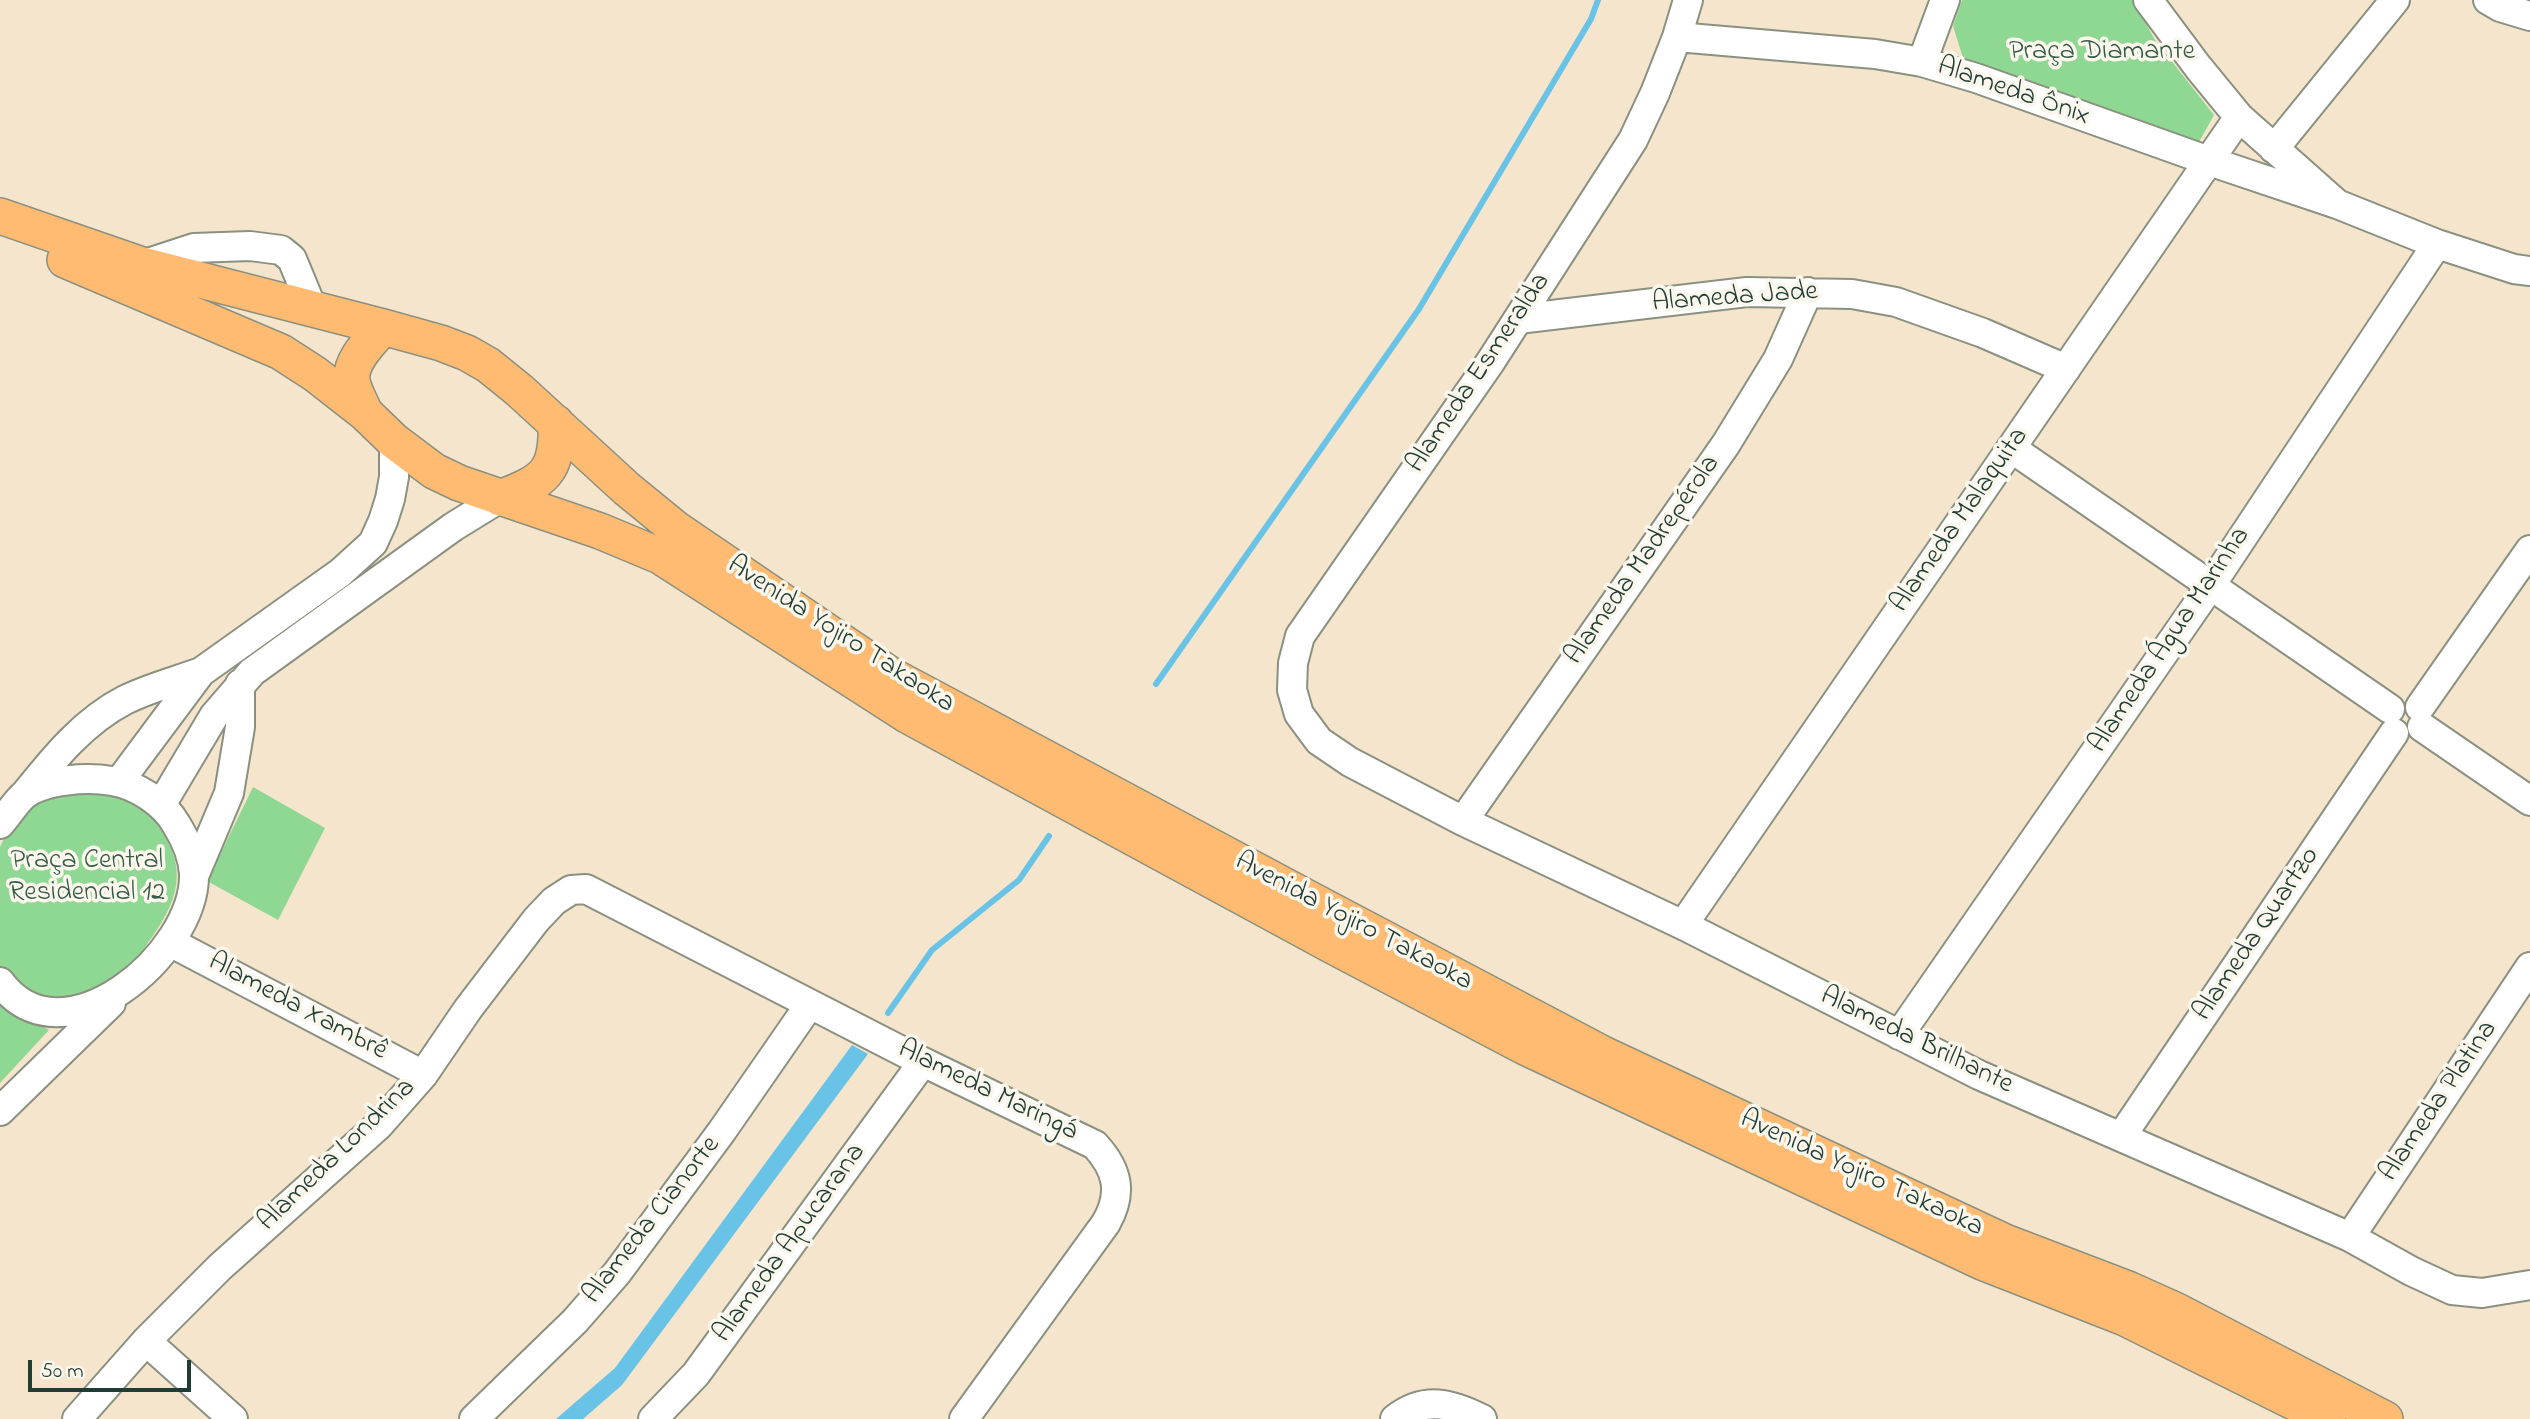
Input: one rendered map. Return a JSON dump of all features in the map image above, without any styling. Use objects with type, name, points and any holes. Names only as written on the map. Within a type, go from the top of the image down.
[{"type":"main road","name":"Avenida Yojiro Takaoka","points":[[0,216],[142,265],[441,343],[488,365],[627,489],[676,528],[892,676],[1603,1054],[2005,1242],[2128,1289],[2177,1311],[2385,1419]]},
{"type":"main road","name":"Avenida Yojiro Takaoka","points":[[0,230],[114,282],[281,352],[315,374],[434,471],[500,498],[600,531],[660,556],[907,715],[1335,947],[1525,1046],[1982,1262],[2125,1318],[2328,1419]]},
{"type":"main road","points":[[365,414],[352,379],[361,355],[383,327]]},
{"type":"main road","points":[[500,498],[529,487],[550,470],[557,444],[556,423]]},
{"type":"street","name":"Alameda Esmeralda","points":[[1319,741],[1299,714],[1292,690],[1293,663],[1300,636],[1518,319],[1633,140],[1677,37],[1688,0]]},
{"type":"street","points":[[1923,62],[1945,0]]},
{"type":"street","points":[[2148,0],[2239,117],[2337,204]]},
{"type":"street","points":[[2274,149],[2395,0]]},
{"type":"street","points":[[2488,0],[2500,7],[2530,16]]},
{"type":"street","name":"Alameda Ônix","points":[[1677,37],[1875,54],[1923,62],[2337,204],[2437,244],[2514,269],[2530,271]]},
{"type":"street","name":"Alameda Malaquita","points":[[1683,925],[2239,117]]},
{"type":"street","name":"Alameda Água Marinha","points":[[1899,1035],[2211,585],[2437,244]]},
{"type":"street","points":[[142,265],[194,248],[250,246],[281,250],[292,258],[313,310]]},
{"type":"street","name":"Alameda Jade","points":[[1518,319],[1747,292],[1852,294],[1896,302],[1983,333],[2066,369]]},
{"type":"street","name":"Alameda Madrepérola","points":[[1463,821],[1726,444],[1778,359],[1808,292]]},
{"type":"street","points":[[0,824],[70,741],[101,716],[124,701],[201,672],[340,573],[373,542],[390,499],[394,477],[394,441]]},
{"type":"street","points":[[2011,448],[2211,585],[2392,721],[2396,703],[2405,700],[2413,702],[2421,717],[2530,801]]},
{"type":"street","points":[[162,805],[214,716],[252,672],[453,527],[500,498]]},
{"type":"street","points":[[2421,717],[2530,550]]},
{"type":"street","points":[[119,782],[201,672]]},
{"type":"street","points":[[0,1111],[150,966],[170,942],[188,906],[194,876],[229,793],[240,727],[240,684]]},
{"type":"street","points":[[181,698],[214,716]]},
{"type":"street","name":"Alameda Quartzo","points":[[2121,1137],[2392,721]]},
{"type":"street","name":"Alameda Brilhante","points":[[1319,741],[1350,762],[1463,821],[1683,925],[1899,1035],[2054,1109],[2350,1237],[2452,1290],[2482,1293],[2530,1285]]},
{"type":"street","points":[[25,794],[62,780],[95,778],[119,782],[139,790],[162,805],[174,820],[186,840],[194,876]]},
{"type":"street","name":"Alameda Londrina","points":[[77,1419],[146,1341],[220,1267],[379,1125],[423,1074],[468,1009],[536,920],[565,892],[578,888],[586,889]]},
{"type":"street","name":"Alameda Maringá","points":[[586,889],[923,1062],[1095,1145],[1112,1166],[1117,1196],[1114,1209],[1106,1223],[964,1419]]},
{"type":"street","name":"Alameda Xambrê","points":[[170,942],[423,1074]]},
{"type":"street","name":"Alameda Platina","points":[[2350,1237],[2530,967]]},
{"type":"street","points":[[0,982],[8,993],[28,1005],[52,1012],[78,1011],[127,988]]},
{"type":"street","name":"Alameda Cianorte","points":[[474,1419],[575,1321],[617,1273],[722,1131],[810,1004]]},
{"type":"street","name":"Alameda Apucarana","points":[[653,1419],[704,1364],[923,1062]]},
{"type":"street","points":[[146,1341],[233,1419]]},
{"type":"street","points":[[1395,1419],[1420,1404],[1439,1404],[1467,1411],[1482,1419]]},
{"type":"green space","name":"Praça Diamante","points":[[1962,0],[2133,0],[2155,40],[2214,115],[2199,142],[1964,61],[1953,26]]},
{"type":"green space","name":"Praça Central Residencial 12","points":[[83,787],[126,796],[145,809],[168,842],[177,874],[176,889],[164,919],[143,950],[104,990],[86,998],[38,1001],[0,966],[0,847],[8,831],[26,808],[41,796],[53,791]]},
{"type":"green space","points":[[253,787],[325,828],[278,920],[207,881]]},
{"type":"green space","points":[[0,1000],[49,1030],[0,1083]]},
{"type":"water","points":[[852,1045],[868,1054],[622,1385],[583,1419],[556,1419],[615,1368]]},
{"type":"waterway","points":[[1156,684],[1419,309],[1591,19],[1598,0]]},
{"type":"waterway","points":[[888,1013],[932,950],[1019,880],[1049,836]]}]
